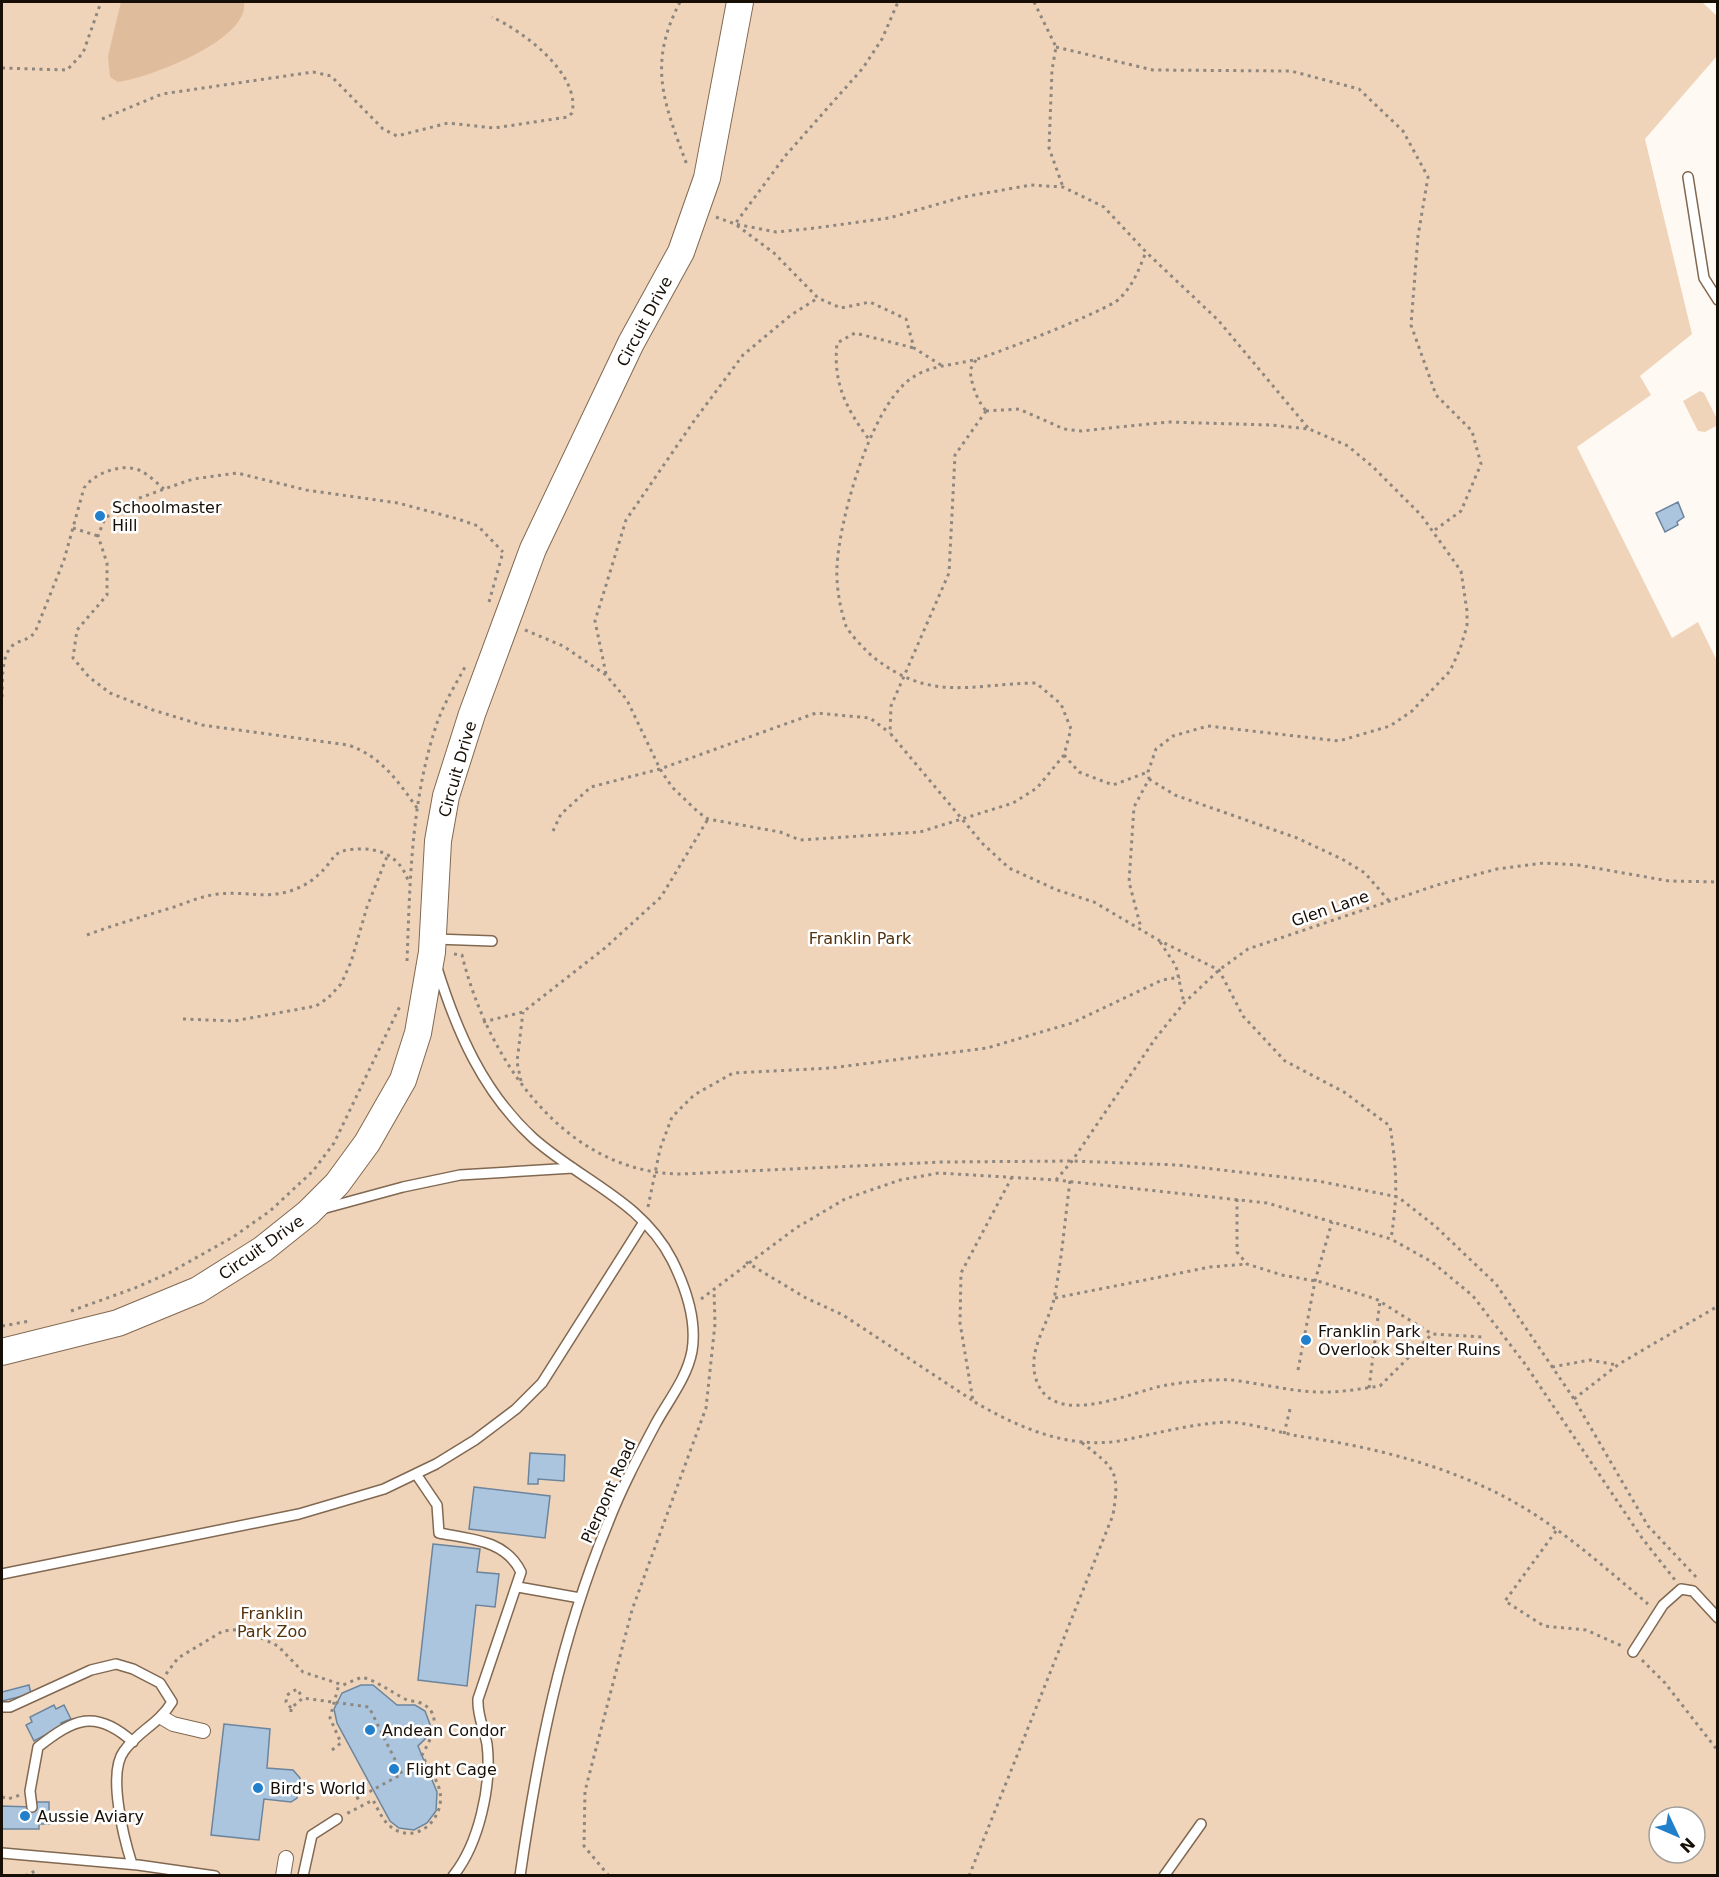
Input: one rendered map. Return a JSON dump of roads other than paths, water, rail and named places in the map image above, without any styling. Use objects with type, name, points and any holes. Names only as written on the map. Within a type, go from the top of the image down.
[{"type":"main road","name":"Circuit Drive","points":[[2,1352],[43,1344],[118,1323],[198,1290],[262,1249],[308,1213],[337,1184],[367,1143],[403,1080],[418,1033],[432,945],[438,841],[446,796],[472,714],[533,549],[631,343],[681,252],[707,178],[740,2]]},
{"type":"street","points":[[163,1718],[173,1724],[203,1731]]},
{"type":"street","points":[[283,1875],[286,1858]]},
{"type":"lane","points":[[1688,177],[1704,278],[1718,300]]},
{"type":"lane","points":[[432,945],[492,941]]},
{"type":"lane","name":"Pierpont Road","points":[[432,945],[452,1014],[469,1053],[496,1099],[533,1138],[617,1197],[644,1222],[672,1260],[688,1304],[693,1335],[689,1361],[615,1505],[580,1599],[558,1671],[538,1755],[520,1875]]},
{"type":"lane","points":[[308,1213],[403,1187],[460,1175],[573,1168]]},
{"type":"lane","points":[[2,1574],[299,1514],[348,1502],[416,1474],[475,1440],[516,1409],[542,1383],[644,1222]]},
{"type":"lane","points":[[416,1474],[437,1505],[439,1533],[491,1543],[516,1562],[521,1572],[518,1587],[503,1620],[478,1700],[477,1711],[486,1743],[488,1773],[476,1838],[453,1875]]},
{"type":"lane","points":[[518,1587],[580,1599]]},
{"type":"lane","points":[[1633,1652],[1658,1612],[1669,1598],[1681,1589],[1693,1591],[1718,1618]]},
{"type":"lane","points":[[2,1707],[10,1707],[91,1670],[116,1664],[133,1668],[160,1683],[172,1702],[163,1718],[122,1753],[116,1785],[120,1819],[138,1875]]},
{"type":"lane","points":[[32,1807],[30,1791],[38,1747],[64,1728],[79,1721],[97,1720],[111,1725],[133,1742]]},
{"type":"lane","points":[[303,1875],[312,1835],[337,1819]]},
{"type":"lane","points":[[1164,1875],[1201,1824]]},
{"type":"lane","points":[[2,1853],[215,1875]]},
{"type":"place","name":"Schoolmaster Hill","points":[[100,516]]},
{"type":"place","name":"Franklin Park Overlook Shelter Ruins","points":[[1306,1340]]},
{"type":"place","name":"Andean Condor","points":[[370,1730]]},
{"type":"place","name":"Flight Cage","points":[[394,1769]]},
{"type":"place","name":"Bird's World","points":[[258,1788]]},
{"type":"place","name":"Aussie Aviary","points":[[25,1816]]},
{"type":"park label","name":"Franklin Park","points":[[860,938]]},
{"type":"park label","name":"Franklin Park Zoo","points":[[272,1622]]}]
